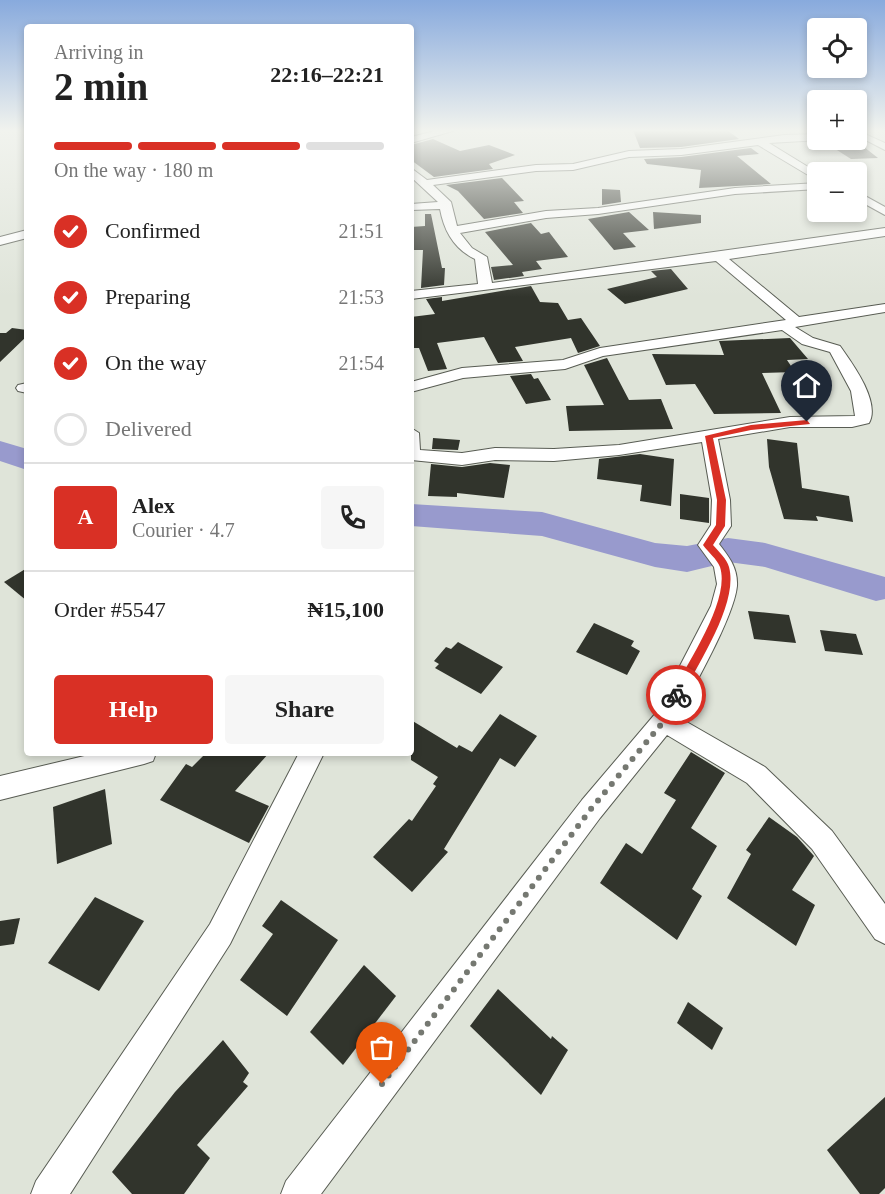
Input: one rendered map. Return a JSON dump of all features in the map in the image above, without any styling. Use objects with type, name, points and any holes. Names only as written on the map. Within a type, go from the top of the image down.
[{"type":"street","points":[[429,186],[445,205],[448,220],[459,242],[468,251],[481,257],[483,282],[489,287]]},
{"type":"street","points":[[455,230],[530,219],[541,215],[599,211],[736,189],[807,186]]},
{"type":"street","points":[[867,201],[885,212]]},
{"type":"street","points":[[414,207],[445,205]]},
{"type":"street","points":[[414,295],[719,257],[885,232]]},
{"type":"street","points":[[0,240],[24,235]]},
{"type":"street","points":[[719,257],[791,323],[792,333],[813,344],[835,349]]},
{"type":"street","points":[[414,386],[462,373],[565,364],[600,352],[885,308]]},
{"type":"street","points":[[414,455],[462,459],[495,454],[554,455],[619,450],[790,422],[852,422],[863,418],[864,407],[859,389],[835,349],[831,318]]},
{"type":"street","points":[[299,1194],[584,819],[664,721],[722,606],[727,585],[716,555],[721,526],[721,500],[709,436]]},
{"type":"street","points":[[664,721],[756,775],[822,840],[885,929]]},
{"type":"street","points":[[0,788],[132,756]]},
{"type":"street","points":[[49,1194],[220,934],[310,756]]},
{"type":"building","points":[[447,186],[509,186],[524,201],[514,202],[523,213],[484,219],[458,191]]},
{"type":"building","points":[[699,186],[740,186],[699,188]]},
{"type":"building","points":[[602,189],[620,190],[621,202],[602,205]]},
{"type":"building","points":[[629,212],[649,230],[623,233],[636,247],[614,250],[588,219]]},
{"type":"building","points":[[653,212],[701,215],[701,223],[654,229]]},
{"type":"building","points":[[425,214],[431,214],[442,268],[445,268],[444,285],[421,288],[423,250],[414,250],[414,227],[425,226]]},
{"type":"building","points":[[531,223],[541,234],[549,232],[568,257],[536,261],[542,269],[522,272],[524,276],[494,280],[491,267],[513,265],[485,232]]},
{"type":"building","points":[[671,269],[688,289],[625,304],[607,289],[657,277],[651,271]]},
{"type":"building","points":[[531,286],[540,302],[558,303],[568,320],[581,318],[600,346],[578,353],[571,338],[515,347],[523,361],[498,363],[484,337],[437,343],[447,369],[428,371],[419,348],[414,348],[414,317],[435,314],[426,299],[442,297],[442,301]]},
{"type":"building","points":[[12,328],[24,330],[24,339],[0,362],[0,333],[6,333]]},
{"type":"building","points":[[790,338],[808,359],[787,360],[795,372],[762,373],[781,413],[714,414],[695,384],[666,385],[652,354],[724,355],[719,341]]},
{"type":"building","points":[[607,358],[629,400],[661,399],[673,429],[569,431],[566,406],[604,405],[584,365]]},
{"type":"building","points":[[531,374],[534,379],[538,378],[551,400],[526,404],[510,376]]},
{"type":"building","points":[[433,438],[460,440],[458,450],[432,449]]},
{"type":"building","points":[[767,439],[797,443],[802,488],[849,496],[853,522],[816,516],[818,521],[784,519],[769,467]]},
{"type":"building","points":[[640,454],[674,459],[671,506],[640,501],[642,485],[597,479],[599,459]]},
{"type":"building","points":[[490,463],[510,465],[504,498],[457,493],[457,497],[428,496],[431,464],[462,467]]},
{"type":"building","points":[[680,494],[709,498],[709,523],[680,519]]},
{"type":"building","points":[[24,570],[24,599],[4,582]]},
{"type":"building","points":[[748,611],[789,615],[796,643],[754,639]]},
{"type":"building","points":[[594,623],[634,641],[631,646],[640,651],[627,675],[576,652]]},
{"type":"building","points":[[820,630],[856,634],[863,655],[825,651]]},
{"type":"building","points":[[458,642],[503,667],[481,694],[435,668],[439,664],[434,661],[446,647],[451,649]]},
{"type":"building","points":[[500,714],[537,736],[515,767],[500,758],[444,849],[448,852],[412,892],[373,857],[409,819],[412,821],[436,786],[433,784],[438,777],[411,760],[411,756],[414,756],[414,722],[457,748],[459,745],[472,752]]},
{"type":"building","points":[[691,752],[725,773],[691,828],[717,846],[692,889],[702,896],[677,940],[600,883],[626,843],[642,854],[676,800],[664,793]]},
{"type":"building","points":[[203,756],[266,756],[235,791],[269,806],[249,843],[160,800],[186,764],[192,767]]},
{"type":"building","points":[[105,789],[112,844],[57,864],[53,807]]},
{"type":"building","points":[[769,817],[797,837],[814,856],[792,890],[815,905],[796,946],[727,898],[751,854],[746,850]]},
{"type":"building","points":[[95,897],[144,921],[99,991],[48,963]]},
{"type":"building","points":[[281,900],[338,940],[287,1016],[240,980],[273,934],[262,926]]},
{"type":"building","points":[[20,918],[14,944],[0,946],[0,921]]},
{"type":"building","points":[[364,965],[396,996],[343,1065],[310,1032]]},
{"type":"building","points":[[498,989],[551,1039],[552,1036],[568,1050],[541,1095],[470,1026]]},
{"type":"building","points":[[688,1002],[723,1028],[712,1050],[677,1023]]},
{"type":"building","points":[[223,1040],[249,1073],[243,1082],[248,1086],[197,1145],[210,1158],[184,1194],[132,1194],[112,1172],[175,1092]]},
{"type":"building","points":[[885,1097],[885,1188],[879,1194],[860,1194],[827,1150]]},
{"type":"waterway","points":[[0,450],[24,459]]},
{"type":"waterway","points":[[414,515],[542,524],[655,555],[687,559],[728,550],[765,555],[876,588]]},
{"type":"way so far","points":[[382,1084],[591,809],[664,721],[676,695]]},
{"type":"route","points":[[676,695],[722,606],[727,585],[724,565],[708,545],[721,526],[721,500],[709,436],[790,422],[807,422]]}]
